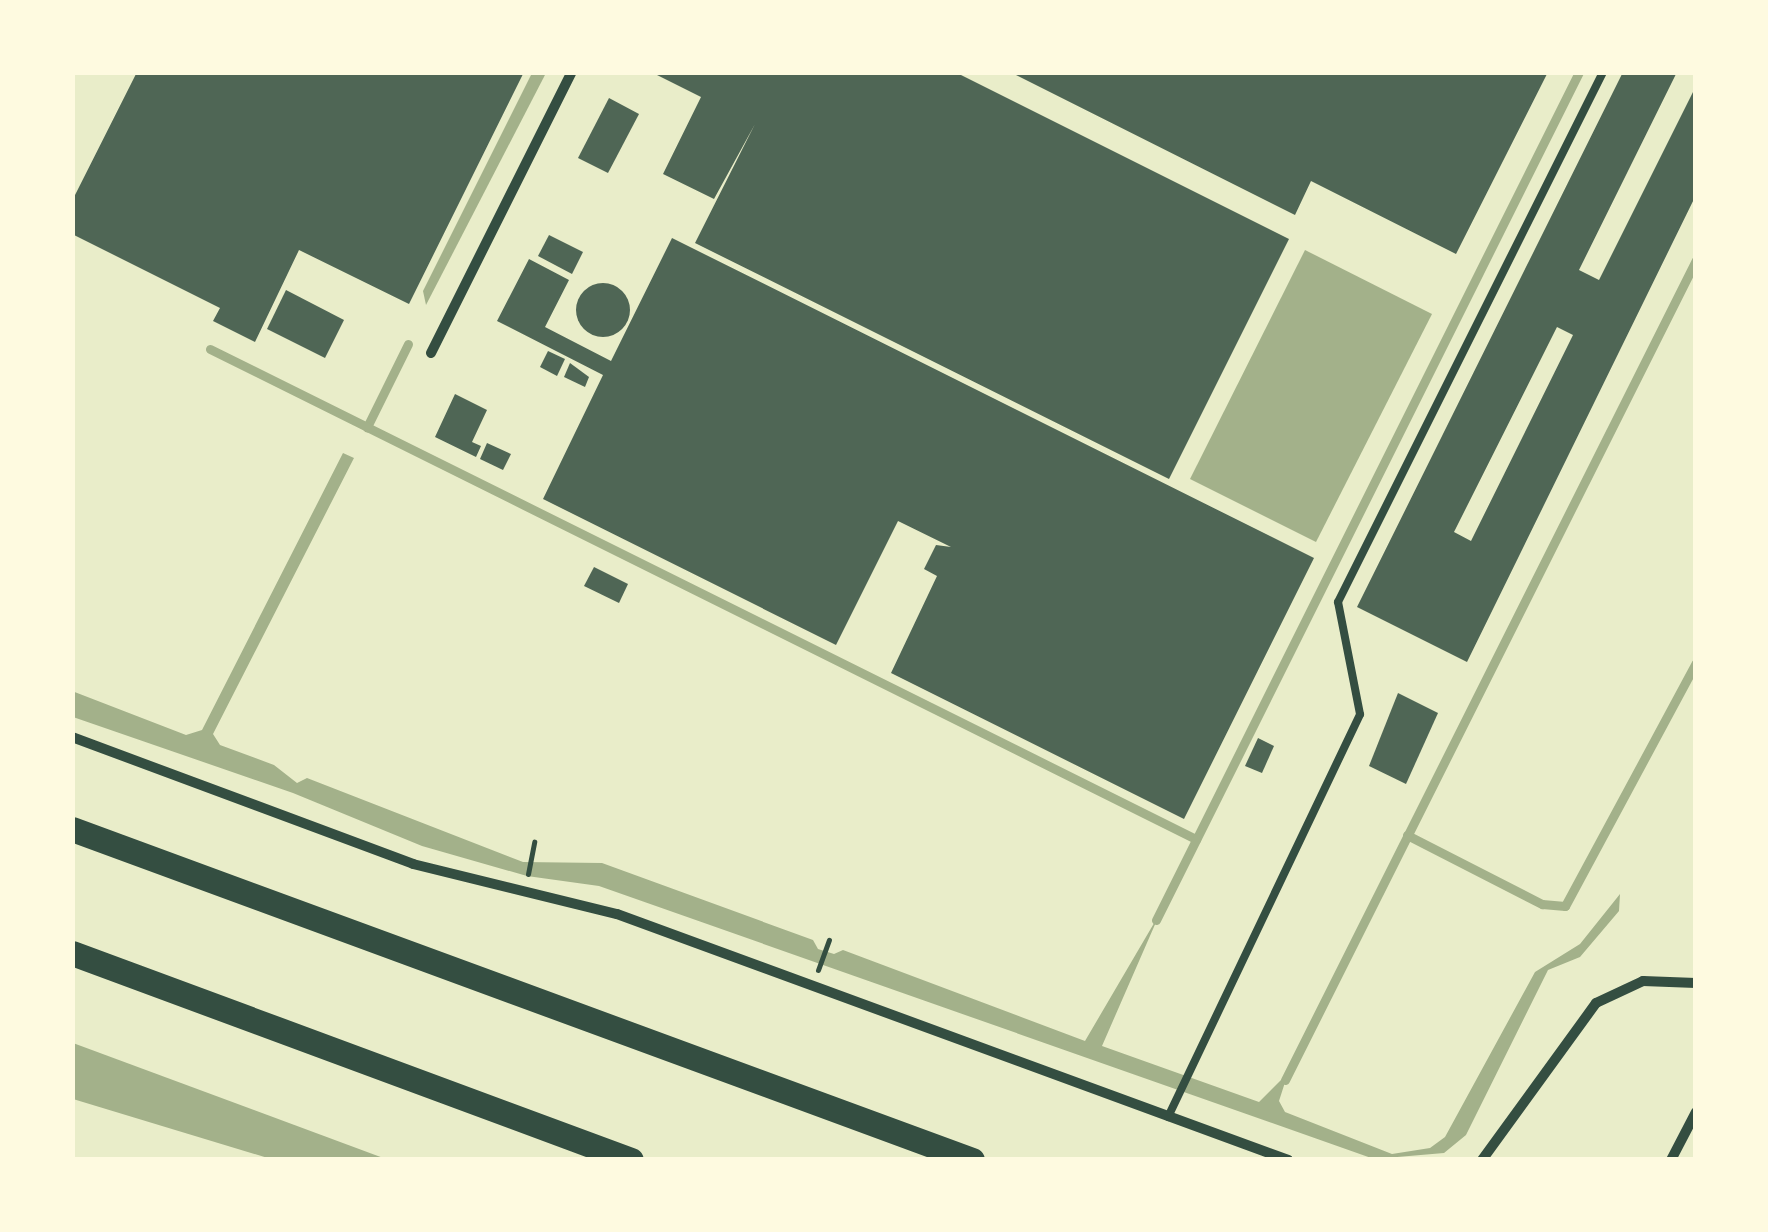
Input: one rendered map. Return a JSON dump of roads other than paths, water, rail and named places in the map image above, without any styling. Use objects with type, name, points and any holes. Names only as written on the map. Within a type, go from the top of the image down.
[{"type":"highway","points":[[72,829],[972,1160]]},
{"type":"highway","points":[[72,953],[631,1160]]},
{"type":"street","points":[[431,353],[572,72]]},
{"type":"street","points":[[72,737],[413,864],[617,914],[1288,1160]]},
{"type":"street","points":[[1482,1160],[1596,1002],[1642,981],[1696,983]]},
{"type":"street","points":[[1671,1160],[1696,1112]]},
{"type":"lane","points":[[1168,1117],[1360,714],[1338,602],[1603,72]]},
{"type":"waterway","points":[[1156,920],[1579,72]]},
{"type":"waterway","points":[[1285,1080],[1696,260]]},
{"type":"waterway","points":[[408,344],[367,427],[1196,839]]},
{"type":"waterway","points":[[210,349],[367,427]]},
{"type":"waterway","points":[[1407,835],[1542,904],[1565,906],[1696,663]]}]
